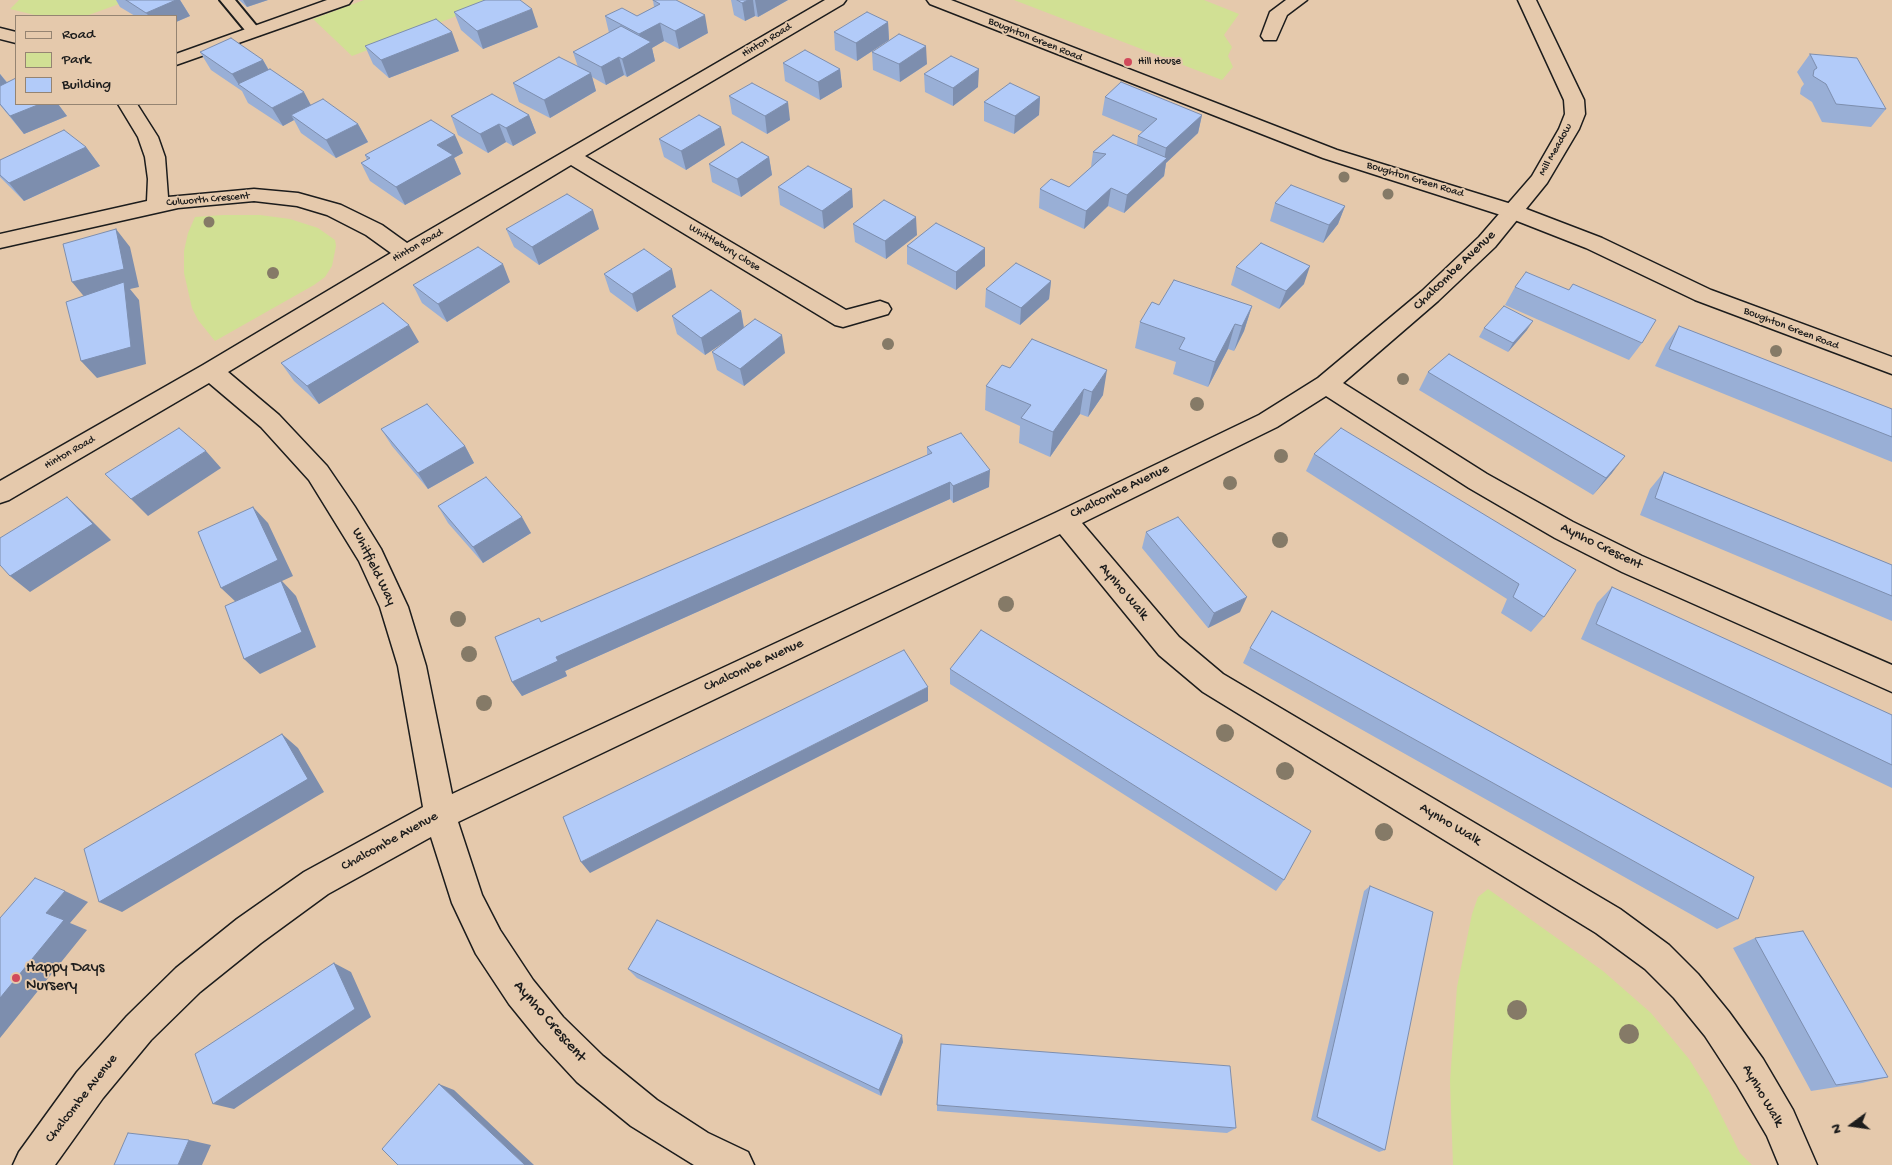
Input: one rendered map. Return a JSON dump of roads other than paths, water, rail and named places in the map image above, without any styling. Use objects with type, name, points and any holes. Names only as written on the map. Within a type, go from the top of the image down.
[{"type":"street","points":[[178,59],[343,0]]},
{"type":"street","name":"Hinton Road","points":[[0,493],[211,371],[406,253],[836,0]]},
{"type":"street","name":"Boughton Green Road","points":[[936,0],[1184,99],[1330,154],[1514,212],[1594,243],[1703,295],[1892,366]]},
{"type":"street","points":[[1270,36],[1278,12],[1298,0]]},
{"type":"street","name":"Mill Meadow","points":[[1514,212],[1540,179],[1575,114],[1574,100],[1527,0]]},
{"type":"street","points":[[0,33],[15,38]]},
{"type":"street","points":[[129,105],[148,137],[154,157],[158,179],[157,205]]},
{"type":"street","name":"Whittlebury Close","points":[[572,157],[843,319],[880,309]]},
{"type":"street","name":"Culworth Crescent","points":[[0,241],[157,205],[225,196],[254,196],[298,200],[334,210],[353,218],[406,253]]},
{"type":"street","name":"Chalcombe Avenue","points":[[32,1165],[90,1085],[139,1028],[188,980],[249,931],[316,884],[379,846],[440,815],[1064,520],[1268,421],[1326,384],[1462,268],[1514,212]]},
{"type":"street","name":"Whitfield Way","points":[[211,371],[270,421],[318,473],[346,514],[371,557],[394,608],[412,666],[440,815]]},
{"type":"street","name":"Aynho Crescent","points":[[1326,384],[1478,481],[1564,530],[1632,564],[1892,679]]},
{"type":"street","name":"Aynho Walk","points":[[1064,520],[1169,646],[1213,683],[1608,921],[1657,957],[1686,986],[1717,1024],[1750,1072],[1780,1123],[1798,1165]]},
{"type":"street","name":"Aynho Crescent","points":[[440,815],[469,903],[488,942],[521,992],[551,1030],[590,1069],[644,1112],[695,1146],[735,1165]]},
{"type":"lane","points":[[227,0],[254,32]]},
{"type":"place","name":"Hill House","points":[[1128,62]]},
{"type":"place","name":"Happy Days Nursery","points":[[16,978]]}]
